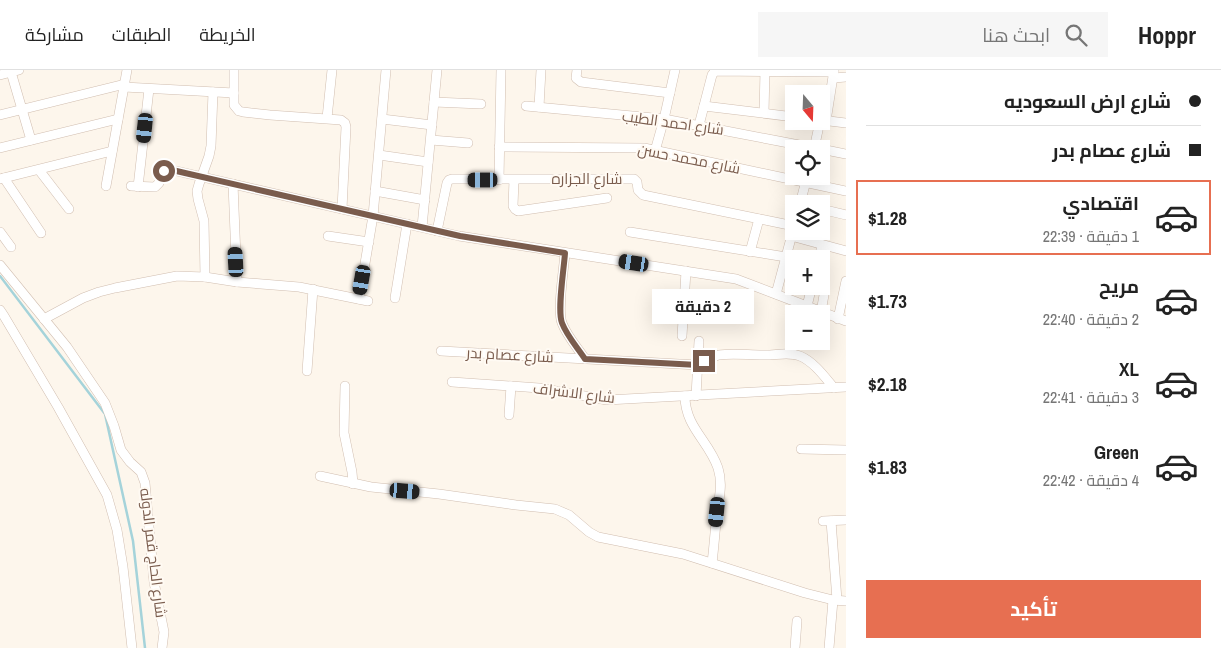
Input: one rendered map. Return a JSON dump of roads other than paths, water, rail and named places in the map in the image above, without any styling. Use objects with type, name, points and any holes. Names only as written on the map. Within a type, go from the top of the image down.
[{"type":"street","points":[[106,186],[127,70]]},
{"type":"street","points":[[234,70],[234,105],[239,111],[270,115],[327,118],[341,120],[345,123],[342,209]]},
{"type":"street","points":[[327,118],[332,70]]},
{"type":"street","points":[[44,319],[83,298],[99,292],[177,276],[284,285],[363,300],[373,216],[386,70]]},
{"type":"street","points":[[422,228],[437,70]]},
{"type":"street","points":[[499,180],[501,70]]},
{"type":"street","points":[[539,107],[541,70]]},
{"type":"street","points":[[577,70],[576,78],[581,82],[670,93]]},
{"type":"street","points":[[655,150],[675,70]]},
{"type":"street","points":[[0,75],[15,71],[22,110],[32,140]]},
{"type":"street","points":[[699,125],[712,75],[715,71],[834,73],[846,77]]},
{"type":"street","points":[[764,113],[765,71]]},
{"type":"street","points":[[830,89],[834,73]]},
{"type":"street","points":[[0,115],[124,86],[234,93]]},
{"type":"street","points":[[149,89],[135,186],[155,187],[166,169],[460,236],[736,279],[804,305]]},
{"type":"street","points":[[205,277],[204,221],[198,199],[199,184],[211,146],[213,92]]},
{"type":"street","points":[[434,102],[481,104]]},
{"type":"street","name":"شارع احمد الطيب","points":[[526,106],[664,119],[785,142]]},
{"type":"street","points":[[704,106],[785,116]]},
{"type":"street","points":[[0,148],[118,119]]},
{"type":"street","points":[[382,119],[432,125]]},
{"type":"street","points":[[830,122],[846,123]]},
{"type":"street","points":[[430,140],[468,143]]},
{"type":"street","name":"شارع محمد حسن","points":[[499,147],[644,148],[785,175]]},
{"type":"street","points":[[41,232],[2,179],[112,151]]},
{"type":"street","name":"شارع احمد الطيب","points":[[830,151],[846,154]]},
{"type":"street","points":[[379,155],[428,162]]},
{"type":"street","points":[[39,170],[70,209]]},
{"type":"street","name":"شارع الجزاره","points":[[437,231],[446,184],[449,180],[634,179],[637,182],[639,192],[643,195],[759,219],[785,227]]},
{"type":"street","points":[[514,180],[513,206],[518,211],[607,198]]},
{"type":"street","points":[[233,184],[237,282]]},
{"type":"street","name":"شارع محمد حسن","points":[[826,185],[846,191]]},
{"type":"street","points":[[375,192],[424,200]]},
{"type":"street","points":[[830,211],[846,215]]},
{"type":"street","points":[[750,252],[759,219]]},
{"type":"street","points":[[395,298],[407,224]]},
{"type":"street","points":[[0,232],[11,248]]},
{"type":"street","points":[[630,232],[785,257]]},
{"type":"street","points":[[328,236],[369,242]]},
{"type":"street","name":"شارع الجزاره","points":[[812,240],[822,245],[846,251]]},
{"type":"street","points":[[821,250],[822,245]]},
{"type":"street","points":[[565,253],[560,310],[561,321],[585,359]]},
{"type":"street","points":[[776,294],[785,261]]},
{"type":"street","name":"شارع الحاج قمر الدوله","points":[[0,265],[67,347],[105,403],[114,426],[120,450],[141,472],[145,483],[157,598],[164,632],[162,648]]},
{"type":"street","points":[[682,336],[686,271]]},
{"type":"street","points":[[830,315],[842,320],[846,281]]},
{"type":"street","points":[[307,371],[313,289]]},
{"type":"street","points":[[822,305],[824,295]]},
{"type":"street","points":[[0,310],[58,407],[107,495],[117,530],[132,648]]},
{"type":"street","points":[[696,396],[699,341]]},
{"type":"street","name":"شارع عصام بدر","points":[[441,351],[698,365],[711,358],[725,354],[764,356],[787,353],[802,357],[818,370],[834,388]]},
{"type":"street","name":"شارع الاشراف","points":[[452,382],[553,390],[607,400],[846,387]]},
{"type":"street","points":[[345,386],[344,433],[353,484]]},
{"type":"street","points":[[509,415],[511,386]]},
{"type":"street","points":[[685,396],[689,420],[718,468],[720,493],[712,563]]},
{"type":"street","points":[[801,449],[846,450]]},
{"type":"street","points":[[320,476],[371,487],[555,508],[569,515],[594,535],[683,554],[805,594],[839,600]]},
{"type":"street","points":[[829,648],[839,600],[827,521],[846,520]]},
{"type":"street","points":[[795,648],[798,620]]},
{"type":"waterway","points":[[0,276],[105,414],[133,541],[145,648]]}]
